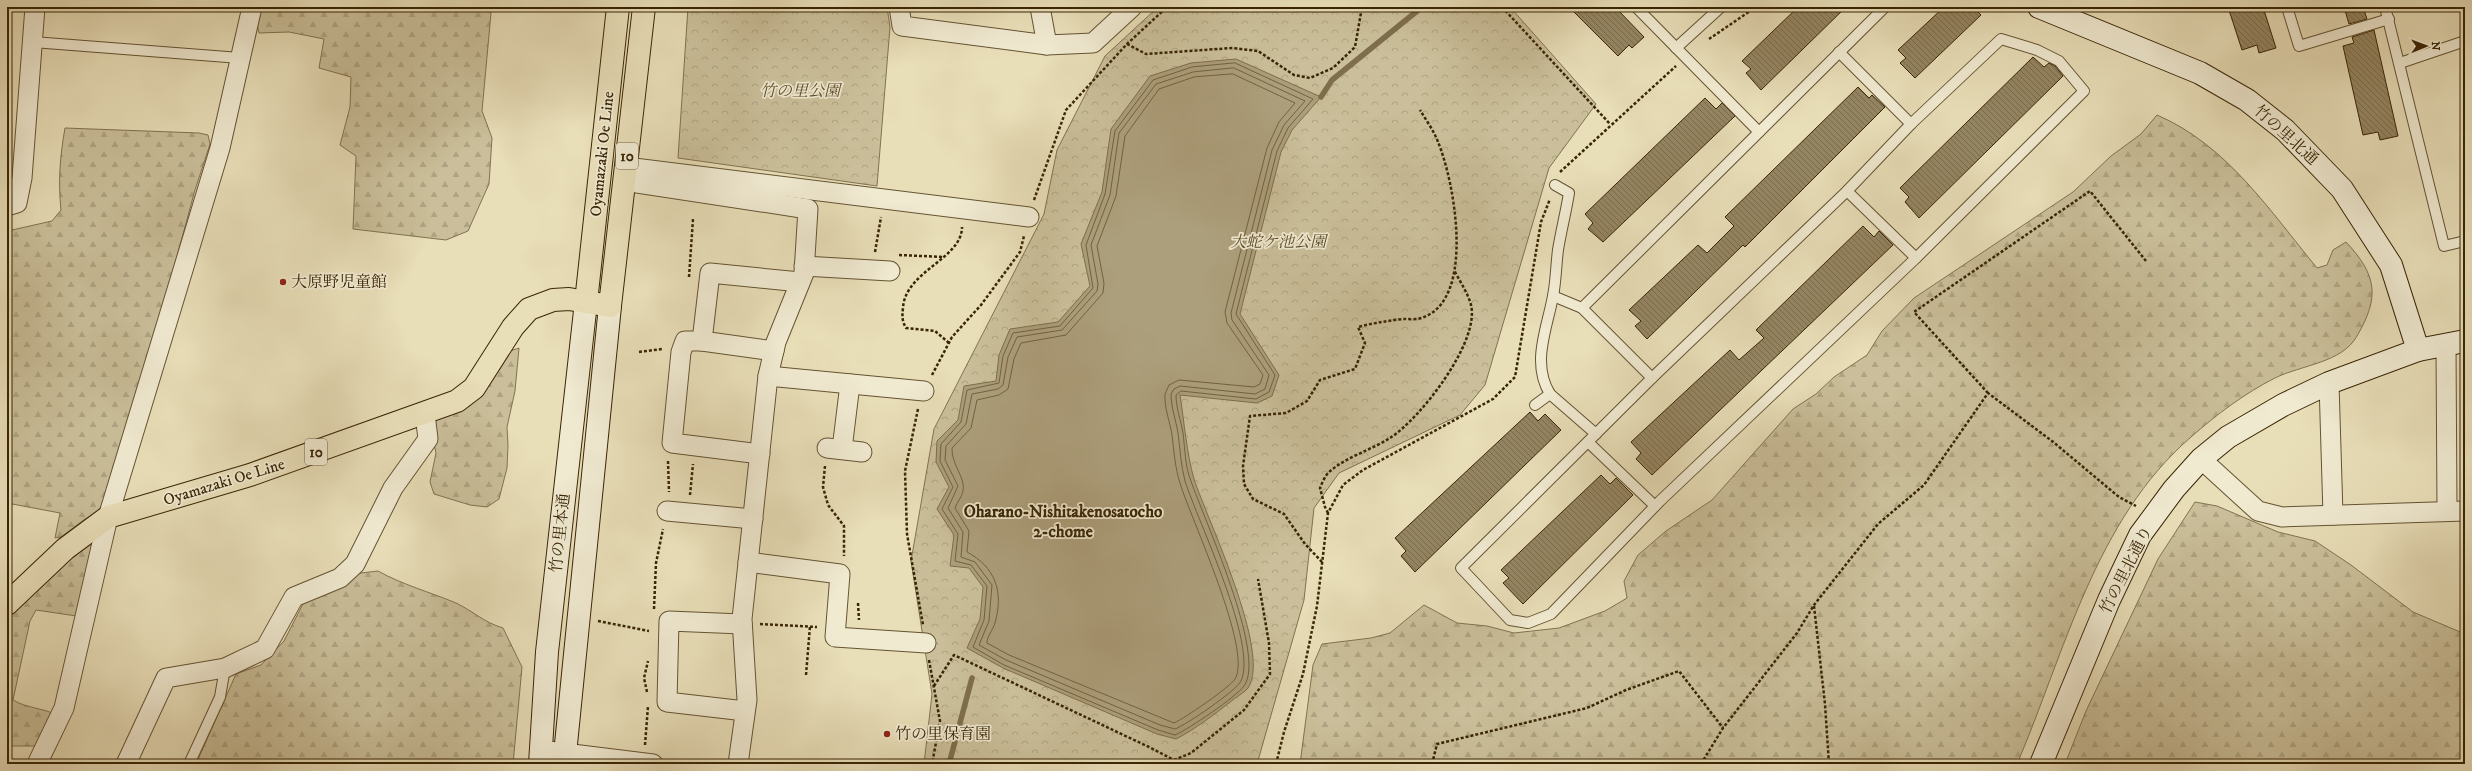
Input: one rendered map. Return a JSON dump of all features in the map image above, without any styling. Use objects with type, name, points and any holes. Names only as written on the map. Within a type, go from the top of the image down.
[{"type":"main road","name":"Oyamazaki Oe Line","points":[[586,302],[618,7]]},
{"type":"main road","name":"Oyamazaki Oe Line","points":[[7,604],[65,549],[108,517],[250,475],[425,414],[457,401],[474,388],[513,327],[529,309],[553,300],[569,299],[610,306],[644,7]]},
{"type":"street","points":[[7,206],[17,203],[22,178],[35,7]]},
{"type":"street","points":[[37,764],[64,708],[108,517],[220,148],[252,7]]},
{"type":"street","points":[[899,7],[902,26],[1047,45],[1093,43],[1132,7]]},
{"type":"street","points":[[1040,7],[1047,45]]},
{"type":"street","name":"竹の里北通","points":[[2039,7],[2200,73],[2247,100],[2285,130],[2342,189],[2392,265],[2418,350]]},
{"type":"street","points":[[625,174],[884,199],[1029,217]]},
{"type":"street","points":[[625,174],[808,209],[802,274],[774,351],[768,376],[742,624],[747,700],[738,764]]},
{"type":"street","points":[[702,341],[710,273],[802,274],[885,265]]},
{"type":"street","name":"竹の里本通","points":[[540,757],[547,652],[586,302]]},
{"type":"street","name":"竹の里本通","points":[[565,758],[610,306]]},
{"type":"street","points":[[760,454],[672,443],[680,352],[685,341],[702,341],[774,351]]},
{"type":"street","points":[[2202,459],[2258,511],[2282,517],[2456,511],[2456,344]]},
{"type":"street","name":"竹の里北通り","points":[[2041,764],[2109,600],[2140,535],[2174,489],[2202,459],[2228,437],[2283,405],[2329,383],[2418,350],[2456,344]]},
{"type":"street","points":[[768,376],[924,391]]},
{"type":"street","points":[[2329,383],[2333,515]]},
{"type":"street","points":[[850,384],[835,449],[862,452]]},
{"type":"street","points":[[126,764],[166,678],[225,668],[265,649],[294,597],[340,578],[355,564],[393,488],[428,439],[425,414]]},
{"type":"street","points":[[667,511],[753,519]]},
{"type":"street","points":[[748,562],[840,574],[835,637],[926,643]]},
{"type":"street","points":[[742,624],[669,621],[667,702],[745,711]]},
{"type":"street","points":[[540,757],[653,764]]},
{"type":"lane","points":[[1636,7],[1759,132]]},
{"type":"lane","points":[[1676,48],[1721,7]]},
{"type":"lane","points":[[1582,308],[1885,7]]},
{"type":"lane","points":[[2287,7],[2299,46],[2389,19]]},
{"type":"lane","points":[[2385,7],[2444,246],[2465,241]]},
{"type":"lane","points":[[2001,39],[2037,50],[2059,61],[2084,91],[1916,258],[1655,506],[1551,614],[1528,623],[1510,620],[1461,568],[1652,378],[1847,191],[1911,124],[2001,39]]},
{"type":"lane","points":[[2400,63],[2465,41]]},
{"type":"lane","points":[[33,42],[240,58]]},
{"type":"lane","points":[[1839,52],[1911,124]]},
{"type":"lane","points":[[1555,185],[1569,193],[1558,250],[1553,296],[1544,330],[1541,363],[1542,381],[1550,394],[1596,434]]},
{"type":"lane","points":[[1847,191],[1916,258]]},
{"type":"lane","points":[[1553,296],[1582,308],[1652,378]]},
{"type":"lane","points":[[1535,405],[1550,394]]},
{"type":"lane","points":[[1588,442],[1655,506]]},
{"type":"lane","points":[[189,764],[220,697],[225,668]]},
{"type":"path","points":[[932,764],[940,721],[907,534],[905,472],[912,430],[924,391],[949,342],[981,305],[1020,252],[1029,217],[1066,110],[1127,44],[1166,7]]},
{"type":"path","points":[[1127,44],[1146,54],[1232,48],[1258,51],[1294,75],[1310,78],[1333,68],[1355,47],[1362,7]]},
{"type":"path","points":[[1502,7],[1610,124]]},
{"type":"path","points":[[1276,764],[1284,732],[1304,674],[1317,606],[1328,513],[1343,485],[1364,470],[1493,399],[1515,377],[1541,222],[1559,173],[1610,124],[1658,85],[1685,57],[1756,7]]},
{"type":"path","points":[[1322,563],[1305,544],[1284,514],[1253,499],[1244,484],[1243,466],[1250,416],[1286,413],[1306,401],[1320,380],[1354,369],[1365,343],[1358,327],[1375,322],[1424,317],[1442,305],[1451,285],[1457,223],[1448,174],[1438,142],[1420,110]]},
{"type":"path","points":[[2139,507],[2119,497],[2052,442],[1988,393],[1914,312],[2090,190],[2146,261]]},
{"type":"path","points":[[884,199],[876,249],[885,265],[944,257]]},
{"type":"path","points":[[949,342],[935,332],[906,328],[902,321],[903,298],[912,283],[944,257],[962,235],[962,208]]},
{"type":"path","points":[[876,249],[882,251]]},
{"type":"path","points":[[1328,513],[1320,488],[1329,472],[1391,438],[1420,410],[1447,375],[1464,347],[1472,323],[1471,305],[1453,269]]},
{"type":"path","points":[[1701,764],[1723,728],[1797,633],[1814,605],[1878,524],[1924,485],[1988,393]]},
{"type":"path","points":[[667,511],[670,481],[668,460],[672,443]]},
{"type":"path","points":[[687,513],[694,474],[692,446]]},
{"type":"path","points":[[835,449],[823,487],[828,505],[844,526],[845,553],[840,574]]},
{"type":"path","points":[[934,687],[954,655],[1174,760],[1191,753],[1244,710],[1270,674],[1269,643],[1258,579]]},
{"type":"path","points":[[858,599],[861,639]]},
{"type":"path","points":[[1814,605],[1825,704],[1829,764]]},
{"type":"path","points":[[593,620],[649,631]]},
{"type":"path","points":[[742,624],[836,628]]},
{"type":"path","points":[[806,675],[810,626]]},
{"type":"path","points":[[1432,764],[1437,744],[1587,708],[1626,690],[1679,671],[1723,728]]},
{"type":"path","points":[[1174,760],[1175,764]]},
{"type":"green space","points":[[260,7],[481,7],[491,13],[482,111],[492,138],[489,184],[468,231],[446,240],[353,229],[356,156],[340,145],[350,107],[351,77],[319,68],[324,39],[289,32],[259,33],[257,24]]},
{"type":"green space","name":"竹の里公園","points":[[688,7],[887,7],[890,27],[877,186],[678,158]]},
{"type":"green space","name":"大蛇ケ池公園","points":[[1158,7],[1510,7],[1596,104],[1549,168],[1485,385],[1460,415],[1339,473],[1314,508],[1304,600],[1257,764],[924,764],[932,694],[911,561],[934,429],[1044,214],[1057,150],[1105,56]]},
{"type":"green space","points":[[2157,115],[2182,128],[2205,144],[2246,181],[2317,268],[2327,265],[2333,250],[2346,242],[2364,265],[2372,287],[2372,298],[2369,310],[2357,336],[2342,352],[2331,358],[2275,378],[2242,397],[2191,437],[2158,470],[2130,507],[2106,547],[2068,633],[2017,764],[1300,764],[1313,665],[1322,644],[1371,638],[1390,633],[1424,605],[1457,623],[1487,626],[1514,633],[1559,628],[1605,611],[1627,598],[1624,581],[1638,555],[1666,531],[1712,500],[1793,409],[1816,394],[1834,377],[1867,355],[1882,331],[1914,298],[2073,192],[2111,156],[2141,134]]},
{"type":"green space","points":[[65,128],[199,133],[208,135],[210,144],[195,190],[109,507],[85,519],[61,537],[55,538],[60,513],[7,503],[7,237],[12,230],[52,221],[61,210],[60,169]]},
{"type":"green space","points":[[519,348],[515,391],[507,427],[507,468],[499,499],[487,507],[470,505],[434,494],[430,482],[436,453],[429,422],[504,353]]},
{"type":"green space","points":[[2195,502],[2217,506],[2278,532],[2315,541],[2351,565],[2413,612],[2465,634],[2465,764],[2065,764],[2086,711],[2158,559]]},
{"type":"green space","points":[[100,525],[83,617],[36,610],[30,621],[13,700],[23,705],[57,715],[40,746],[7,746],[7,613]]},
{"type":"green space","points":[[378,571],[387,576],[456,603],[484,620],[503,628],[522,667],[513,764],[196,764],[236,674],[261,665],[284,641],[306,598],[361,573]]},
{"type":"water","points":[[1236,59],[1321,97],[1292,130],[1281,152],[1240,314],[1279,375],[1272,396],[1257,403],[1180,395],[1194,479],[1235,585],[1245,617],[1252,646],[1253,671],[1248,688],[1245,691],[1206,720],[1176,739],[1157,734],[1003,668],[967,648],[980,619],[983,587],[969,568],[950,566],[954,535],[937,509],[949,487],[936,462],[937,441],[958,420],[964,386],[996,381],[999,355],[1010,329],[1058,322],[1090,286],[1081,244],[1102,192],[1111,129],[1150,76],[1191,63]]},
{"type":"building","points":[[1569,7],[1615,7],[1644,37],[1632,48],[1629,45],[1618,56]]},
{"type":"building","points":[[1798,7],[1846,7],[1761,90],[1746,73],[1751,69],[1742,61]]},
{"type":"building","points":[[1944,7],[1973,7],[1981,15],[1915,78],[1900,63],[1906,58],[1898,50]]},
{"type":"building","points":[[2228,7],[2263,7],[2276,48],[2259,53],[2257,45],[2242,50]]},
{"type":"building","points":[[2344,7],[2363,7],[2367,19],[2349,24]]},
{"type":"building","points":[[2374,30],[2398,136],[2380,140],[2378,132],[2363,135],[2343,46],[2354,43],[2352,37]]},
{"type":"building","points":[[2033,57],[2044,67],[2049,63],[2055,66],[2063,76],[1919,218],[1905,202],[1909,197],[1900,188]]},
{"type":"building","points":[[1858,87],[1869,98],[1872,95],[1885,107],[1745,247],[1743,245],[1647,339],[1635,326],[1641,321],[1629,310],[1698,245],[1707,253],[1734,226],[1725,217]]},
{"type":"building","points":[[1705,98],[1716,109],[1722,103],[1735,116],[1603,242],[1588,229],[1593,223],[1585,214]]},
{"type":"building","points":[[1863,226],[1874,237],[1879,231],[1893,245],[1652,475],[1636,459],[1641,453],[1631,442],[1730,350],[1739,360],[1764,338],[1756,330]]},
{"type":"building","points":[[1530,412],[1538,421],[1545,414],[1561,430],[1415,572],[1401,556],[1406,551],[1395,538]]},
{"type":"building","points":[[1601,475],[1610,484],[1616,478],[1633,495],[1523,604],[1503,583],[1509,578],[1501,570]]},
{"type":"waterway","points":[[1321,97],[1332,80],[1422,7]]},
{"type":"waterway","points":[[949,764],[972,678]]},
{"type":"place","name":"大原野児童館","points":[[283,282]]},
{"type":"place","name":"竹の里保育園","points":[[887,734]]},
{"type":"district","name":"Oharano-Nishitakenosatocho 2-chome","points":[[1063,522]]}]
